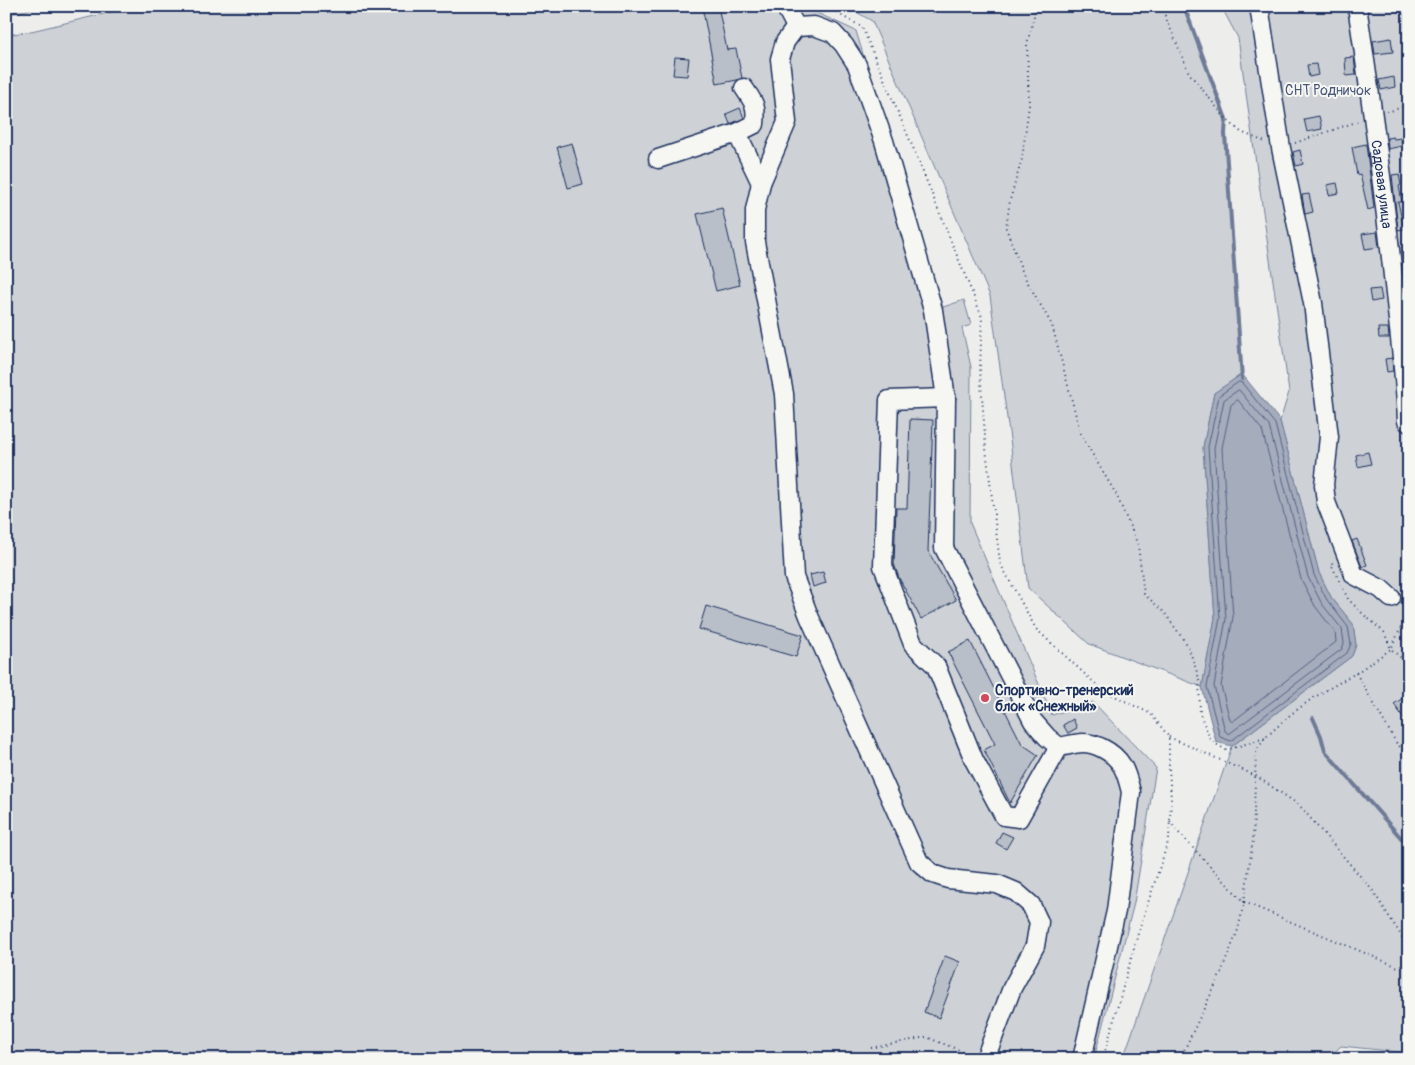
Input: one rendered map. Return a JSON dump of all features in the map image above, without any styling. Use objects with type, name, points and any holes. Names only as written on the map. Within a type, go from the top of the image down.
[{"type":"street","points":[[785,6],[796,27]]},
{"type":"street","points":[[1259,6],[1281,148],[1313,303],[1328,437],[1324,485],[1326,502],[1354,575],[1381,589],[1391,598]]},
{"type":"street","name":"Садовая улица","points":[[1357,6],[1388,234],[1405,380],[1407,421],[1409,423]]},
{"type":"street","points":[[796,27],[814,26],[832,33],[844,45],[857,65],[884,141],[933,310],[946,398],[944,548],[1033,721],[1059,748]]},
{"type":"street","points":[[796,27],[785,42],[780,59],[787,122],[761,183],[755,210],[755,242],[784,394],[794,577],[813,625],[919,862],[933,874],[948,879],[997,884],[1016,892],[1031,905],[1039,922],[1035,946],[1012,988],[979,1057]]},
{"type":"street","points":[[658,159],[737,133],[755,124],[757,111],[744,88]]},
{"type":"street","points":[[737,133],[761,183]]},
{"type":"street","points":[[946,398],[889,400],[882,566],[913,644],[936,666],[974,760],[1004,816],[1019,818],[1059,748],[1082,743],[1096,745],[1112,753],[1121,763],[1128,778],[1131,792],[1116,911],[1082,1059]]},
{"type":"path","points":[[824,6],[862,27],[982,317],[980,369],[986,449],[1000,563],[1036,629],[1101,689],[1151,714],[1169,737],[1256,776],[1299,805],[1373,891],[1409,948]]},
{"type":"path","points":[[1034,6],[1035,12],[1027,44],[1029,105],[1022,158],[1010,200],[1006,228],[1024,276],[1052,325],[1081,435],[1116,494],[1138,546],[1144,594],[1164,612],[1188,646],[1199,678],[1200,714],[1211,741],[1226,750],[1264,738]]},
{"type":"path","points":[[1161,6],[1189,73],[1226,119],[1241,132],[1281,148],[1373,116],[1409,106]]},
{"type":"path","points":[[1331,564],[1348,599],[1384,632],[1390,649],[1409,666]]},
{"type":"path","points":[[1180,1059],[1220,975],[1238,930],[1253,840],[1256,752],[1264,738],[1290,715],[1313,698],[1356,673],[1390,649],[1409,610]]},
{"type":"path","points":[[1356,673],[1397,744],[1409,755]]},
{"type":"path","points":[[1103,1059],[1139,930],[1169,839],[1171,799],[1169,737]]},
{"type":"path","points":[[1170,821],[1244,902],[1398,967],[1409,960]]},
{"type":"path","points":[[871,1048],[926,1037],[979,1057]]},
{"type":"green space","points":[[6,6],[45,6],[6,15]]},
{"type":"green space","points":[[137,6],[770,6],[772,10],[782,6],[802,6],[856,31],[940,308],[964,300],[971,325],[962,328],[971,367],[970,523],[1052,715],[1093,702],[1156,768],[1134,903],[1094,1059],[8,1059],[6,1046],[6,35],[27,32]]},
{"type":"green space","points":[[846,6],[1184,6],[1226,119],[1225,134],[1242,374],[1214,393],[1203,447],[1215,618],[1202,687],[1089,644],[1028,588],[990,296],[872,21]]},
{"type":"green space","name":"СНТ Родничок","points":[[1221,6],[1409,6],[1409,1053],[1341,1046],[1327,1059],[1123,1059],[1232,746],[1352,656],[1356,645],[1353,624],[1331,597],[1319,573],[1280,421],[1289,392],[1238,38]]},
{"type":"water","points":[[1242,374],[1280,421],[1319,573],[1331,597],[1353,624],[1356,645],[1352,656],[1232,746],[1216,742],[1202,687],[1215,618],[1203,447],[1214,393]]},
{"type":"building","points":[[702,6],[718,6],[727,50],[736,49],[742,78],[717,84]]},
{"type":"building","points":[[1391,38],[1393,52],[1375,54],[1373,41]]},
{"type":"building","points":[[675,57],[689,58],[687,76],[673,75]]},
{"type":"building","points":[[1354,57],[1356,75],[1346,76],[1345,58]]},
{"type":"building","points":[[1316,64],[1318,75],[1309,77],[1307,65]]},
{"type":"building","points":[[1394,77],[1395,87],[1381,90],[1379,80]]},
{"type":"building","points":[[740,108],[744,118],[730,124],[726,114]]},
{"type":"building","points":[[1319,116],[1322,129],[1307,132],[1304,119]]},
{"type":"building","points":[[1393,137],[1394,139],[1401,138],[1402,146],[1388,149],[1387,138]]},
{"type":"building","points":[[572,143],[583,184],[568,188],[557,147]]},
{"type":"building","points":[[1366,144],[1374,208],[1368,210],[1360,174],[1357,175],[1352,147]]},
{"type":"building","points":[[1300,150],[1303,164],[1296,166],[1293,152]]},
{"type":"building","points":[[1399,174],[1402,202],[1398,202],[1404,229],[1398,230],[1392,175]]},
{"type":"building","points":[[1337,183],[1339,193],[1329,195],[1327,185]]},
{"type":"building","points":[[1309,194],[1313,212],[1305,214],[1302,195]]},
{"type":"building","points":[[722,208],[740,285],[716,291],[697,214]]},
{"type":"building","points":[[1377,232],[1379,247],[1365,249],[1362,234]]},
{"type":"building","points":[[1380,289],[1382,300],[1371,302],[1369,290]]},
{"type":"building","points":[[1378,328],[1388,328],[1389,338],[1379,338]]},
{"type":"building","points":[[1392,358],[1393,371],[1387,372],[1385,359]]},
{"type":"building","points":[[910,419],[933,420],[928,551],[956,600],[921,619],[899,578],[894,564],[896,508],[907,508]]},
{"type":"building","points":[[1368,452],[1371,464],[1358,467],[1356,455]]},
{"type":"building","points":[[1357,539],[1367,565],[1362,567],[1352,541]]},
{"type":"building","points":[[823,572],[826,583],[813,587],[810,575]]},
{"type":"building","points":[[706,606],[803,635],[796,657],[699,629]]},
{"type":"building","name":"Спортивно-тренерский блок «Снежный»","points":[[970,641],[1022,744],[1038,755],[1010,803],[984,750],[995,744],[948,652]]},
{"type":"building","points":[[1409,694],[1409,726],[1394,704]]},
{"type":"building","points":[[1073,719],[1077,728],[1068,733],[1063,725]]},
{"type":"building","points":[[1002,832],[1013,837],[1006,849],[996,843]]},
{"type":"building","points":[[945,956],[960,962],[939,1018],[924,1012]]},
{"type":"waterway","points":[[1184,6],[1226,119],[1225,134],[1242,379]]},
{"type":"waterway","points":[[1313,718],[1325,751],[1409,847]]},
{"type":"place","name":"Спортивно-тренерский блок «Снежный»","points":[[985,698]]}]
